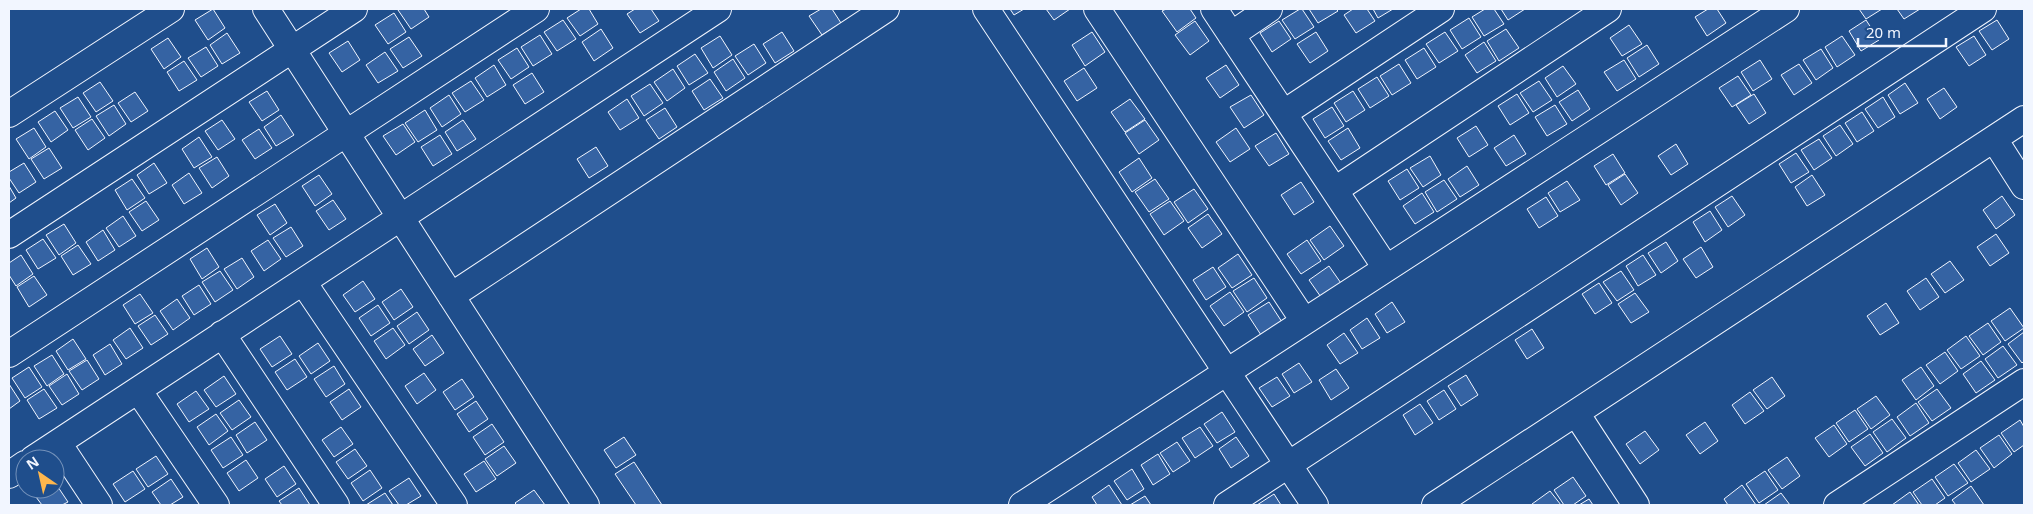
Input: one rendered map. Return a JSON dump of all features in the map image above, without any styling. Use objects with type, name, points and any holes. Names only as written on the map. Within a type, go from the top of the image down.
[{"type":"street","points":[[9,114],[171,9]]},
{"type":"street","points":[[266,9],[586,505]]},
{"type":"street","points":[[9,235],[354,9]]},
{"type":"street","points":[[9,354],[536,9]]},
{"type":"street","points":[[49,449],[718,9]]},
{"type":"street","points":[[451,296],[886,9]]},
{"type":"street","points":[[986,9],[1315,505]]},
{"type":"street","points":[[1097,9],[1304,321]]},
{"type":"street","points":[[1214,9],[1386,268]]},
{"type":"street","points":[[1231,35],[1269,9]]},
{"type":"street","points":[[1284,113],[1441,9]]},
{"type":"street","points":[[1334,190],[1608,9]]},
{"type":"street","points":[[1022,505],[1786,9]]},
{"type":"street","points":[[1227,505],[1984,9]]},
{"type":"street","points":[[1435,505],[2024,119]]},
{"type":"street","points":[[1994,139],[2024,186]]},
{"type":"street","points":[[302,282],[454,505]]},
{"type":"street","points":[[222,334],[336,505]]},
{"type":"street","points":[[1837,505],[2024,382]]},
{"type":"street","points":[[138,390],[216,505]]},
{"type":"street","points":[[1576,413],[1636,505]]},
{"type":"street","points":[[58,443],[99,505]]},
{"type":"building","points":[[213,9],[225,28],[208,40],[195,20]]},
{"type":"building","points":[[424,9],[429,17],[411,29],[398,10]]},
{"type":"building","points":[[581,9],[589,9],[598,24],[580,36],[567,18]]},
{"type":"building","points":[[635,9],[651,9],[659,21],[640,33],[627,14]]},
{"type":"building","points":[[821,9],[832,9],[841,23],[822,35],[809,16]]},
{"type":"building","points":[[1010,9],[1024,9],[1014,15]]},
{"type":"building","points":[[1046,9],[1070,9],[1054,20]]},
{"type":"building","points":[[1166,9],[1190,9],[1196,18],[1177,32],[1162,11]]},
{"type":"building","points":[[1302,9],[1314,27],[1295,39],[1282,20]]},
{"type":"building","points":[[1309,9],[1336,9],[1338,11],[1318,23]]},
{"type":"building","points":[[1353,9],[1367,9],[1375,21],[1356,33],[1344,15]]},
{"type":"building","points":[[1373,9],[1393,9],[1378,18]]},
{"type":"building","points":[[1485,9],[1494,9],[1504,24],[1484,36],[1472,17]]},
{"type":"building","points":[[1501,9],[1525,9],[1508,20]]},
{"type":"building","points":[[1708,9],[1717,9],[1726,23],[1707,36],[1695,17]]},
{"type":"building","points":[[1859,9],[1882,9],[1866,19]]},
{"type":"building","points":[[1897,9],[1920,9],[1904,19]]},
{"type":"building","points":[[394,13],[406,32],[388,44],[375,25]]},
{"type":"building","points":[[1469,18],[1481,37],[1462,49],[1450,30]]},
{"type":"building","points":[[563,20],[576,39],[557,51],[544,32]]},
{"type":"building","points":[[1866,20],[1879,40],[1861,51],[1849,31]]},
{"type":"building","points":[[1997,20],[2009,39],[1992,50],[1979,31]]},
{"type":"building","points":[[1195,21],[1209,41],[1190,55],[1175,35]]},
{"type":"building","points":[[1279,21],[1291,39],[1272,52],[1260,33]]},
{"type":"building","points":[[1629,25],[1642,44],[1622,56],[1610,38]]},
{"type":"building","points":[[601,29],[613,48],[594,61],[582,42]]},
{"type":"building","points":[[1506,29],[1519,48],[1499,61],[1487,41]]},
{"type":"building","points":[[782,32],[794,51],[775,63],[763,44]]},
{"type":"building","points":[[1092,32],[1105,52],[1085,66],[1072,45]]},
{"type":"building","points":[[1316,32],[1328,51],[1310,63],[1297,44]]},
{"type":"building","points":[[1445,32],[1458,51],[1439,63],[1426,44]]},
{"type":"building","points":[[227,33],[240,53],[222,64],[210,45]]},
{"type":"building","points":[[540,35],[552,54],[533,66],[521,47]]},
{"type":"building","points":[[720,36],[732,55],[713,68],[701,48]]},
{"type":"building","points":[[1842,36],[1855,55],[1837,67],[1825,47]]},
{"type":"building","points":[[1974,36],[1986,55],[1969,66],[1956,47]]},
{"type":"building","points":[[409,37],[422,56],[403,68],[390,49]]},
{"type":"building","points":[[168,38],[181,57],[164,69],[151,49]]},
{"type":"building","points":[[348,41],[360,60],[342,72],[329,53]]},
{"type":"building","points":[[1484,42],[1496,61],[1477,73],[1465,55]]},
{"type":"building","points":[[754,44],[766,63],[748,75],[735,56]]},
{"type":"building","points":[[1647,45],[1659,64],[1639,77],[1627,58]]},
{"type":"building","points":[[206,47],[218,66],[201,77],[188,58]]},
{"type":"building","points":[[517,48],[529,67],[511,79],[498,60]]},
{"type":"building","points":[[1424,48],[1436,67],[1417,79],[1405,60]]},
{"type":"building","points":[[1821,49],[1833,68],[1816,80],[1803,60]]},
{"type":"building","points":[[385,52],[398,71],[378,83],[366,65]]},
{"type":"building","points":[[695,54],[708,73],[689,85],[677,66]]},
{"type":"building","points":[[733,59],[745,78],[726,91],[714,72]]},
{"type":"building","points":[[1624,60],[1636,79],[1617,91],[1604,72]]},
{"type":"building","points":[[1760,60],[1772,79],[1753,91],[1741,72]]},
{"type":"building","points":[[184,61],[197,80],[179,91],[167,72]]},
{"type":"building","points":[[1399,64],[1411,83],[1392,95],[1380,76]]},
{"type":"building","points":[[1799,64],[1812,83],[1794,95],[1781,75]]},
{"type":"building","points":[[494,65],[506,85],[487,97],[475,78]]},
{"type":"building","points":[[1226,65],[1239,85],[1220,98],[1206,78]]},
{"type":"building","points":[[1563,66],[1576,84],[1557,97],[1545,78]]},
{"type":"building","points":[[1084,68],[1097,88],[1077,101],[1064,81]]},
{"type":"building","points":[[673,69],[685,88],[667,101],[654,82]]},
{"type":"building","points":[[532,73],[544,92],[525,104],[513,85]]},
{"type":"building","points":[[1738,76],[1751,95],[1732,107],[1719,88]]},
{"type":"building","points":[[1377,77],[1389,96],[1370,108],[1358,89]]},
{"type":"building","points":[[710,79],[723,98],[704,110],[692,91]]},
{"type":"building","points":[[471,81],[484,100],[465,112],[452,93]]},
{"type":"building","points":[[1539,81],[1552,100],[1533,112],[1520,93]]},
{"type":"building","points":[[100,82],[113,101],[96,112],[83,93]]},
{"type":"building","points":[[1905,83],[1918,103],[1900,114],[1888,95]]},
{"type":"building","points":[[650,84],[663,103],[644,116],[631,96]]},
{"type":"building","points":[[1944,88],[1957,107],[1940,119],[1927,99]]},
{"type":"building","points":[[1578,90],[1590,109],[1572,121],[1559,102]]},
{"type":"building","points":[[267,91],[279,110],[262,121],[249,102]]},
{"type":"building","points":[[1353,91],[1365,110],[1346,122],[1334,103]]},
{"type":"building","points":[[135,92],[148,111],[131,122],[118,103]]},
{"type":"building","points":[[1517,94],[1529,113],[1510,125],[1498,106]]},
{"type":"building","points":[[1754,94],[1766,113],[1749,124],[1736,105]]},
{"type":"building","points":[[449,95],[461,114],[442,127],[430,108]]},
{"type":"building","points":[[1251,95],[1264,115],[1244,128],[1230,107]]},
{"type":"building","points":[[78,97],[91,117],[73,128],[60,108]]},
{"type":"building","points":[[1883,97],[1895,117],[1878,128],[1865,109]]},
{"type":"building","points":[[627,99],[639,118],[620,130],[608,112]]},
{"type":"building","points":[[1130,99],[1145,119],[1125,132],[1111,112]]},
{"type":"building","points":[[114,105],[126,124],[109,136],[96,116]]},
{"type":"building","points":[[1555,105],[1567,124],[1547,136],[1535,117]]},
{"type":"building","points":[[1332,107],[1344,126],[1325,138],[1313,119]]},
{"type":"building","points":[[665,108],[677,127],[659,139],[646,120]]},
{"type":"building","points":[[425,110],[437,130],[418,142],[405,123]]},
{"type":"building","points":[[55,111],[68,130],[51,142],[38,122]]},
{"type":"building","points":[[1862,112],[1874,131],[1857,142],[1845,123]]},
{"type":"building","points":[[281,115],[294,135],[276,146],[264,127]]},
{"type":"building","points":[[92,119],[105,138],[88,150],[75,130]]},
{"type":"building","points":[[222,120],[235,139],[218,150],[205,131]]},
{"type":"building","points":[[463,120],[476,139],[457,151],[445,132]]},
{"type":"building","points":[[1145,120],[1159,140],[1139,154],[1125,133]]},
{"type":"building","points":[[403,124],[415,142],[396,155],[383,136]]},
{"type":"building","points":[[1840,125],[1853,144],[1836,156],[1823,136]]},
{"type":"building","points":[[1476,126],[1488,145],[1469,157],[1457,138]]},
{"type":"building","points":[[34,128],[46,147],[29,159],[16,139]]},
{"type":"building","points":[[1236,128],[1250,149],[1230,162],[1216,142]]},
{"type":"building","points":[[1348,128],[1360,148],[1341,160],[1328,141]]},
{"type":"building","points":[[259,129],[272,148],[255,159],[242,140]]},
{"type":"building","points":[[1276,133],[1289,154],[1269,166],[1255,146]]},
{"type":"building","points":[[440,135],[452,154],[433,166],[421,147]]},
{"type":"building","points":[[1514,135],[1526,154],[1506,166],[1494,148]]},
{"type":"building","points":[[199,137],[212,157],[194,168],[182,149]]},
{"type":"building","points":[[1819,139],[1832,158],[1814,170],[1801,150]]},
{"type":"building","points":[[1676,144],[1688,164],[1671,175],[1658,156]]},
{"type":"building","points":[[596,147],[608,166],[589,178],[577,159]]},
{"type":"building","points":[[49,148],[62,168],[44,179],[31,159]]},
{"type":"building","points":[[1796,153],[1809,172],[1791,183],[1779,164]]},
{"type":"building","points":[[1613,154],[1625,173],[1606,185],[1594,166]]},
{"type":"building","points":[[1430,156],[1441,175],[1423,187],[1410,168]]},
{"type":"building","points":[[217,157],[229,176],[212,188],[199,168]]},
{"type":"building","points":[[1139,158],[1152,178],[1132,192],[1119,172]]},
{"type":"building","points":[[24,163],[36,182],[19,193],[9,178],[9,172]]},
{"type":"building","points":[[154,163],[167,183],[149,194],[137,175]]},
{"type":"building","points":[[1467,166],[1479,185],[1460,197],[1448,179]]},
{"type":"building","points":[[1407,169],[1419,188],[1400,200],[1388,181]]},
{"type":"building","points":[[189,173],[202,193],[184,204],[172,185]]},
{"type":"building","points":[[1625,174],[1638,193],[1621,205],[1608,185]]},
{"type":"building","points":[[319,175],[332,194],[315,206],[302,186]]},
{"type":"building","points":[[1812,175],[1825,195],[1807,206],[1795,187]]},
{"type":"building","points":[[132,179],[145,198],[127,210],[115,190]]},
{"type":"building","points":[[1155,179],[1169,199],[1149,212],[1135,192]]},
{"type":"building","points":[[1444,180],[1457,199],[1437,212],[1425,192]]},
{"type":"building","points":[[1567,181],[1580,200],[1560,212],[1548,193]]},
{"type":"building","points":[[1301,182],[1314,202],[1294,215],[1281,195]]},
{"type":"building","points":[[9,186],[16,198],[9,203]]},
{"type":"building","points":[[1194,189],[1208,209],[1188,223],[1174,202]]},
{"type":"building","points":[[1422,193],[1434,212],[1415,224],[1403,206]]},
{"type":"building","points":[[1732,196],[1745,215],[1728,227],[1715,207]]},
{"type":"building","points":[[2002,196],[2015,215],[1996,229],[1983,210]]},
{"type":"building","points":[[1546,197],[1558,216],[1539,228],[1527,209]]},
{"type":"building","points":[[333,200],[346,219],[329,230],[316,211]]},
{"type":"building","points":[[146,201],[159,220],[142,231],[129,212]]},
{"type":"building","points":[[1170,201],[1184,221],[1164,235],[1150,214]]},
{"type":"building","points":[[275,204],[287,223],[270,235],[257,215]]},
{"type":"building","points":[[1710,211],[1722,230],[1705,242],[1693,222]]},
{"type":"building","points":[[1208,214],[1222,234],[1202,248],[1188,228]]},
{"type":"building","points":[[123,216],[136,236],[119,247],[106,228]]},
{"type":"building","points":[[64,224],[76,243],[59,255],[46,235]]},
{"type":"building","points":[[1330,226],[1344,246],[1324,260],[1310,240]]},
{"type":"building","points":[[291,227],[303,246],[286,257],[273,238]]},
{"type":"building","points":[[103,230],[115,250],[98,261],[86,242]]},
{"type":"building","points":[[1996,234],[2009,253],[1990,266],[1977,247]]},
{"type":"building","points":[[43,239],[56,258],[38,269],[26,250]]},
{"type":"building","points":[[268,240],[281,259],[264,271],[251,251]]},
{"type":"building","points":[[1307,240],[1321,261],[1301,274],[1287,254]]},
{"type":"building","points":[[1666,242],[1678,261],[1661,273],[1648,253]]},
{"type":"building","points":[[78,245],[91,264],[73,275],[61,256]]},
{"type":"building","points":[[1701,247],[1713,267],[1696,278],[1683,259]]},
{"type":"building","points":[[207,248],[219,267],[202,279],[190,259]]},
{"type":"building","points":[[1238,254],[1252,275],[1232,288],[1218,268]]},
{"type":"building","points":[[21,255],[33,274],[16,286],[9,275],[9,263]]},
{"type":"building","points":[[1643,255],[1656,275],[1638,286],[1626,266]]},
{"type":"building","points":[[242,258],[254,277],[237,289],[224,269]]},
{"type":"building","points":[[1950,261],[1964,280],[1945,293],[1931,274]]},
{"type":"building","points":[[1329,266],[1343,286],[1323,300],[1309,280]]},
{"type":"building","points":[[1213,267],[1226,287],[1206,300],[1193,280]]},
{"type":"building","points":[[220,271],[233,290],[215,302],[202,282]]},
{"type":"building","points":[[1621,271],[1634,290],[1617,301],[1603,282]]},
{"type":"building","points":[[34,276],[47,295],[29,307],[17,287]]},
{"type":"building","points":[[1254,278],[1267,298],[1247,312],[1233,291]]},
{"type":"building","points":[[1926,278],[1939,297],[1920,310],[1907,291]]},
{"type":"building","points":[[363,281],[375,299],[355,312],[343,295]]},
{"type":"building","points":[[1599,283],[1612,303],[1595,314],[1582,294]]},
{"type":"building","points":[[199,285],[211,304],[194,315],[182,296]]},
{"type":"building","points":[[401,289],[413,307],[394,320],[382,302]]},
{"type":"building","points":[[1230,292],[1244,312],[1224,326],[1210,306]]},
{"type":"building","points":[[1635,293],[1649,312],[1631,323],[1618,304]]},
{"type":"building","points":[[140,294],[153,313],[135,324],[123,305]]},
{"type":"building","points":[[177,299],[190,318],[173,330],[160,311]]},
{"type":"building","points":[[1269,302],[1282,322],[1261,335],[1248,315]]},
{"type":"building","points":[[1392,302],[1405,322],[1387,333],[1375,314]]},
{"type":"building","points":[[1886,303],[1899,323],[1880,335],[1867,316]]},
{"type":"building","points":[[378,305],[390,323],[371,336],[359,318]]},
{"type":"building","points":[[2010,308],[2024,328],[2005,341],[1991,321]]},
{"type":"building","points":[[417,312],[429,330],[409,344],[397,326]]},
{"type":"building","points":[[155,315],[168,334],[151,345],[138,326]]},
{"type":"building","points":[[1367,318],[1380,338],[1362,349],[1350,330]]},
{"type":"building","points":[[1988,323],[2001,342],[1983,355],[1969,336]]},
{"type":"building","points":[[130,328],[143,348],[126,359],[113,340]]},
{"type":"building","points":[[393,328],[405,345],[386,359],[374,341]]},
{"type":"building","points":[[1532,329],[1544,348],[1527,359],[1515,340]]},
{"type":"building","points":[[2024,332],[2024,361],[2022,363],[2008,344]]},
{"type":"building","points":[[1344,333],[1358,353],[1340,364],[1327,345]]},
{"type":"building","points":[[432,335],[444,353],[425,366],[413,349]]},
{"type":"building","points":[[280,336],[292,354],[272,367],[260,349]]},
{"type":"building","points":[[1966,336],[1980,356],[1961,369],[1947,350]]},
{"type":"building","points":[[73,339],[86,359],[68,370],[56,351]]},
{"type":"building","points":[[318,343],[330,361],[311,374],[299,356]]},
{"type":"building","points":[[110,344],[122,364],[105,375],[93,355]]},
{"type":"building","points":[[2003,346],[2017,365],[1998,378],[1985,359]]},
{"type":"building","points":[[1945,352],[1958,371],[1940,384],[1926,365]]},
{"type":"building","points":[[52,355],[64,374],[47,386],[34,366]]},
{"type":"building","points":[[295,359],[307,377],[287,390],[275,372]]},
{"type":"building","points":[[87,360],[99,379],[82,390],[69,371]]},
{"type":"building","points":[[1981,361],[1995,380],[1976,393],[1963,374]]},
{"type":"building","points":[[1299,363],[1312,382],[1294,393],[1282,374]]},
{"type":"building","points":[[334,366],[345,384],[326,397],[314,379]]},
{"type":"building","points":[[29,367],[42,387],[25,398],[12,378]]},
{"type":"building","points":[[1921,367],[1934,386],[1916,400],[1902,380]]},
{"type":"building","points":[[1336,369],[1349,388],[1331,400],[1319,380]]},
{"type":"building","points":[[424,373],[436,390],[417,404],[405,386]]},
{"type":"building","points":[[67,374],[79,394],[62,405],[49,386]]},
{"type":"building","points":[[1466,375],[1478,395],[1461,406],[1448,386]]},
{"type":"building","points":[[224,376],[236,394],[216,407],[204,390]]},
{"type":"building","points":[[1277,377],[1290,396],[1272,407],[1259,388]]},
{"type":"building","points":[[1772,377],[1785,396],[1767,409],[1753,390]]},
{"type":"building","points":[[462,379],[474,397],[455,410],[443,392]]},
{"type":"building","points":[[9,384],[20,401],[9,409]]},
{"type":"building","points":[[44,389],[57,408],[39,419],[27,400]]},
{"type":"building","points":[[349,389],[361,407],[342,420],[330,402]]},
{"type":"building","points":[[1937,389],[1951,408],[1932,421],[1918,402]]},
{"type":"building","points":[[1444,390],[1456,409],[1439,420],[1427,401]]},
{"type":"building","points":[[196,391],[209,409],[189,422],[177,404]]},
{"type":"building","points":[[1750,392],[1764,411],[1745,424],[1732,405]]},
{"type":"building","points":[[1876,396],[1890,415],[1871,429],[1857,409]]},
{"type":"building","points":[[239,400],[251,417],[232,430],[220,413]]},
{"type":"building","points":[[476,401],[488,419],[469,432],[457,414]]},
{"type":"building","points":[[1916,403],[1929,423],[1910,436],[1897,417]]},
{"type":"building","points":[[1420,404],[1433,423],[1415,435],[1403,415]]},
{"type":"building","points":[[1855,410],[1868,429],[1849,442],[1836,423]]},
{"type":"building","points":[[1222,412],[1235,432],[1217,443],[1204,424]]},
{"type":"building","points":[[216,414],[228,431],[209,445],[197,427]]},
{"type":"building","points":[[1892,419],[1906,438],[1887,452],[1873,432]]},
{"type":"building","points":[[2020,420],[2024,427],[2024,445],[2014,452],[2001,433]]},
{"type":"building","points":[[255,422],[267,440],[247,453],[236,435]]},
{"type":"building","points":[[1705,422],[1718,441],[1700,454],[1686,435]]},
{"type":"building","points":[[492,424],[504,442],[485,455],[473,437]]},
{"type":"building","points":[[1834,425],[1847,444],[1829,457],[1815,438]]},
{"type":"building","points":[[341,427],[353,444],[334,457],[322,440]]},
{"type":"building","points":[[1200,427],[1213,446],[1195,458],[1182,438]]},
{"type":"building","points":[[1645,431],[1659,450],[1640,464],[1626,444]]},
{"type":"building","points":[[1870,434],[1883,453],[1865,466],[1851,447]]},
{"type":"building","points":[[1999,435],[2012,454],[1994,468],[1980,448]]},
{"type":"building","points":[[231,437],[243,455],[223,468],[211,450]]},
{"type":"building","points":[[624,437],[636,455],[616,468],[604,450]]},
{"type":"building","points":[[1236,437],[1249,456],[1231,468],[1219,449]]},
{"type":"building","points":[[1177,442],[1190,461],[1173,472],[1160,453]]},
{"type":"building","points":[[504,446],[516,463],[497,476],[485,459]]},
{"type":"building","points":[[355,449],[367,466],[348,479],[336,462]]},
{"type":"building","points":[[1976,450],[1990,469],[1971,482],[1958,463]]},
{"type":"building","points":[[1158,454],[1170,474],[1153,485],[1141,465]]},
{"type":"building","points":[[156,456],[168,474],[148,487],[136,469]]},
{"type":"building","points":[[1787,457],[1800,476],[1782,489],[1768,470]]},
{"type":"building","points":[[246,460],[258,478],[239,491],[227,473]]},
{"type":"building","points":[[484,461],[496,479],[476,492],[464,474]]},
{"type":"building","points":[[634,462],[662,505],[636,505],[615,474]]},
{"type":"building","points":[[1954,464],[1968,483],[1948,496],[1935,477]]},
{"type":"building","points":[[284,466],[296,484],[277,497],[265,479]]},
{"type":"building","points":[[1132,469],[1144,489],[1127,500],[1114,481]]},
{"type":"building","points":[[370,470],[382,488],[363,501],[351,483]]},
{"type":"building","points":[[133,471],[145,489],[125,502],[113,484]]},
{"type":"building","points":[[1765,471],[1778,490],[1759,503],[1746,484]]},
{"type":"building","points":[[1573,477],[1586,496],[1573,505],[1564,505],[1554,490]]},
{"type":"building","points":[[409,478],[421,496],[406,505],[399,505],[389,491]]},
{"type":"building","points":[[171,479],[183,497],[170,505],[161,505],[152,492]]},
{"type":"building","points":[[1932,479],[1945,498],[1935,505],[1922,505],[1913,492]]},
{"type":"building","points":[[1109,485],[1122,505],[1097,505],[1092,497]]},
{"type":"building","points":[[1742,485],[1756,505],[1728,505],[1724,499]]},
{"type":"building","points":[[1971,486],[1984,505],[1956,505],[1952,500]]},
{"type":"building","points":[[299,488],[310,505],[282,505],[279,501]]},
{"type":"building","points":[[534,490],[545,505],[517,505],[515,503]]},
{"type":"building","points":[[1550,491],[1561,505],[1532,504]]},
{"type":"building","points":[[1910,492],[1919,505],[1892,505]]},
{"type":"building","points":[[385,493],[393,505],[366,505]]},
{"type":"building","points":[[1781,493],[1790,505],[1764,505]]},
{"type":"building","points":[[1274,494],[1281,505],[1257,505]]},
{"type":"building","points":[[1145,496],[1151,505],[1130,505]]},
{"type":"building","points":[[65,498],[68,502],[62,505],[42,505],[38,499]]},
{"type":"building","points":[[1589,499],[1593,505],[1579,505]]}]
